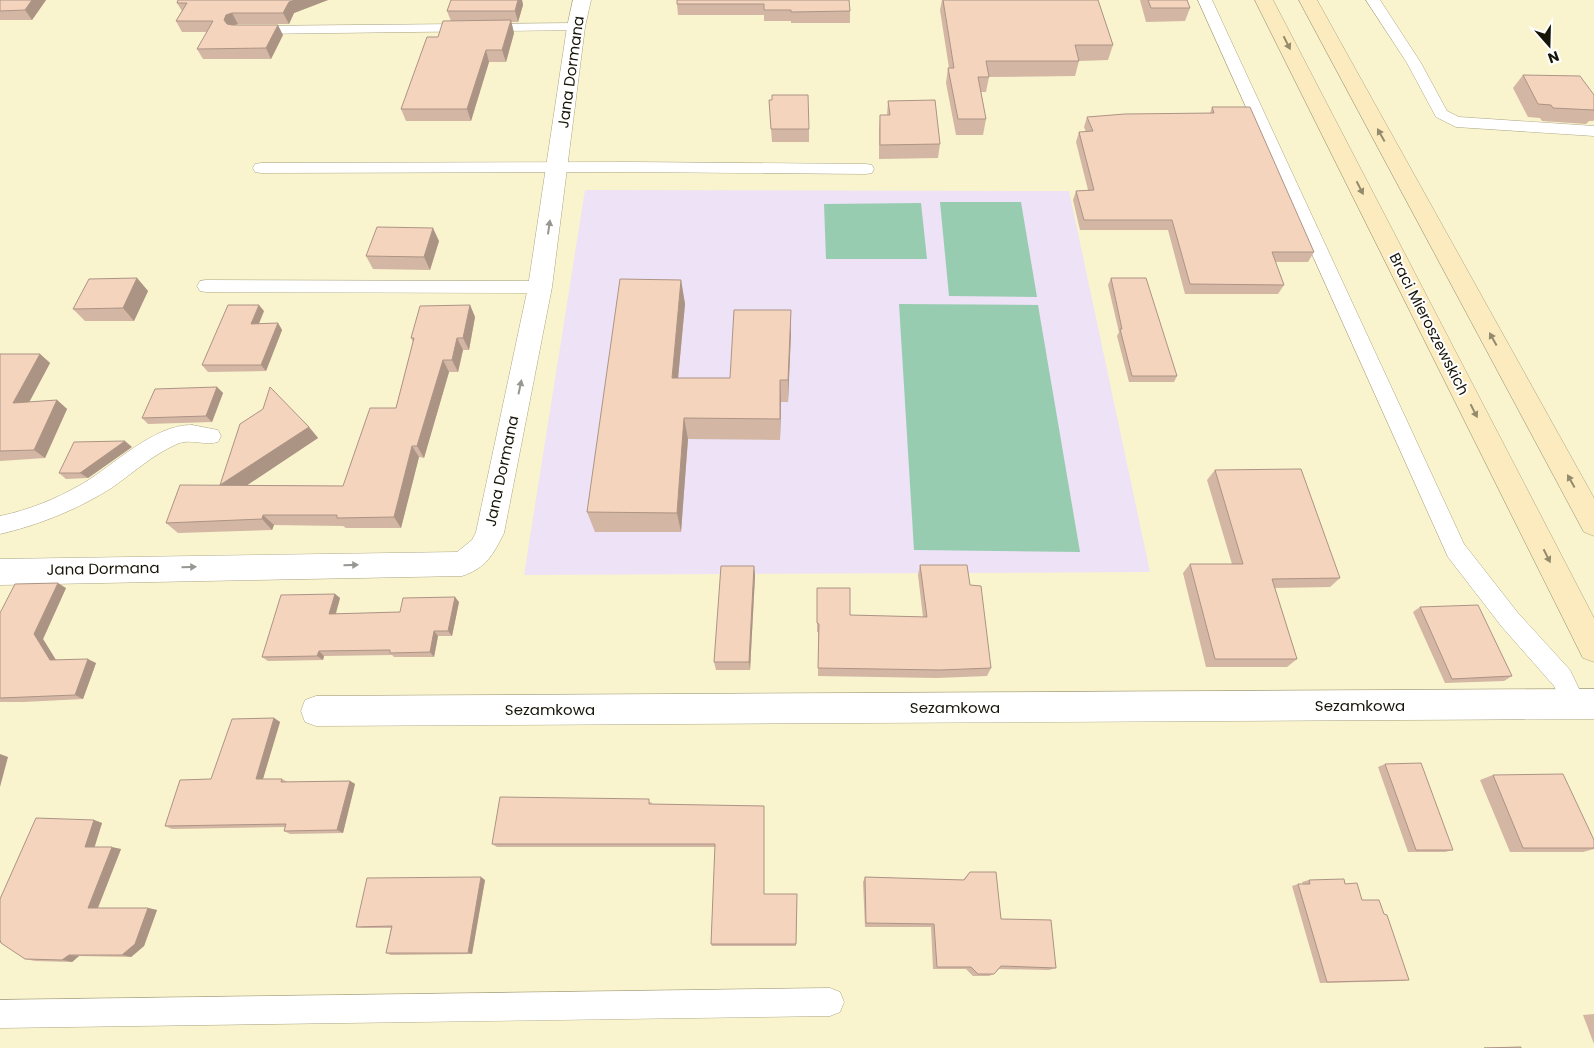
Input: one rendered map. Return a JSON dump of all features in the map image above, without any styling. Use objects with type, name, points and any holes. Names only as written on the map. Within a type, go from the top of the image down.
[{"type":"main road","name":"Braci Mieroszewskich","points":[[1264,0],[1594,648]]},
{"type":"main road","points":[[1308,0],[1594,524]]},
{"type":"street","name":"Jana Dormana","points":[[0,572],[462,564],[482,549],[490,533],[540,287],[576,27],[582,0]]},
{"type":"street","name":"Sezamkowa","points":[[316,711],[1585,705]]},
{"type":"lane","points":[[1205,0],[1456,550],[1510,620],[1585,705]]},
{"type":"lane","points":[[1372,0],[1414,63],[1441,114],[1456,122],[1594,131]]},
{"type":"lane","points":[[238,30],[576,27]]},
{"type":"lane","points":[[261,168],[866,169]]},
{"type":"lane","points":[[206,286],[540,287]]},
{"type":"lane","points":[[0,525],[13,523],[56,508],[114,475],[152,446],[182,434],[211,436]]},
{"type":"lane","points":[[0,1014],[830,1002]]},
{"type":"shaded area","points":[[585,190],[1069,191],[1150,572],[524,575]]},
{"type":"green space","points":[[940,202],[1021,202],[1037,297],[949,296]]},
{"type":"green space","points":[[921,203],[927,259],[826,259],[824,204]]},
{"type":"green space","points":[[899,304],[1038,305],[1080,552],[914,550]]},
{"type":"building","points":[[0,0],[32,0],[25,10],[0,11]]},
{"type":"building","points":[[178,0],[295,0],[289,2],[283,13],[232,13],[226,15],[224,20],[227,24],[232,25],[278,25],[266,48],[197,49],[213,21],[176,21],[187,3],[177,3]]},
{"type":"building","points":[[451,0],[518,0],[515,11],[447,11]]},
{"type":"building","points":[[677,0],[849,0],[850,11],[791,12],[791,10],[764,10],[764,4],[677,4]]},
{"type":"building","points":[[943,0],[1098,0],[1113,45],[1075,45],[1079,61],[986,61],[989,77],[978,77],[986,119],[958,119],[948,68],[954,68]]},
{"type":"building","points":[[1148,0],[1187,0],[1190,8],[1151,8]]},
{"type":"building","points":[[511,20],[502,50],[486,50],[467,109],[401,109],[427,37],[438,37],[443,21]]},
{"type":"building","points":[[1523,75],[1580,76],[1594,95],[1594,110],[1553,108],[1551,105],[1538,104]]},
{"type":"building","points":[[772,95],[808,95],[809,129],[771,129],[769,100],[772,100]]},
{"type":"building","points":[[935,100],[940,144],[880,145],[880,115],[890,115],[888,101]]},
{"type":"building","points":[[1212,107],[1250,107],[1314,252],[1272,252],[1284,285],[1190,284],[1172,220],[1084,220],[1076,191],[1094,190],[1079,132],[1093,131],[1087,117],[1125,114],[1214,113]]},
{"type":"building","points":[[377,227],[433,228],[424,257],[366,256]]},
{"type":"building","points":[[137,278],[123,308],[73,309],[89,279]]},
{"type":"building","points":[[1111,278],[1146,278],[1177,376],[1132,376],[1120,329],[1122,329]]},
{"type":"building","points":[[620,279],[681,280],[672,378],[730,378],[734,310],[791,310],[788,380],[780,380],[780,419],[684,418],[677,513],[587,512]]},
{"type":"building","points":[[228,305],[259,305],[251,324],[278,323],[261,365],[202,365]]},
{"type":"building","points":[[470,305],[463,338],[457,338],[452,360],[443,360],[417,446],[412,446],[394,517],[337,518],[337,515],[263,515],[262,519],[166,523],[180,485],[343,486],[370,408],[396,408],[420,306]]},
{"type":"building","points":[[0,354],[40,354],[13,403],[57,400],[34,450],[0,451]]},
{"type":"building","points":[[217,387],[206,416],[142,418],[155,389]]},
{"type":"building","points":[[270,387],[309,427],[220,485],[240,424],[263,409]]},
{"type":"building","points":[[125,441],[80,473],[59,473],[74,442]]},
{"type":"building","points":[[1301,469],[1340,578],[1272,579],[1297,659],[1215,659],[1190,564],[1243,564],[1215,470]]},
{"type":"building","points":[[920,565],[967,565],[970,585],[981,586],[991,668],[940,670],[818,668],[819,624],[817,623],[817,588],[850,588],[850,615],[927,617]]},
{"type":"building","points":[[721,566],[754,566],[749,662],[714,662]]},
{"type":"building","points":[[58,583],[34,634],[50,660],[88,659],[75,695],[0,698],[0,613],[15,584]]},
{"type":"building","points":[[335,594],[329,614],[400,612],[403,598],[455,597],[448,631],[434,631],[430,652],[390,653],[390,650],[319,651],[317,656],[262,657],[281,595]]},
{"type":"building","points":[[1478,605],[1512,676],[1452,679],[1420,607]]},
{"type":"building","points":[[274,718],[256,779],[282,779],[281,782],[350,781],[337,830],[284,831],[286,824],[165,826],[180,780],[211,779],[232,719]]},
{"type":"building","points":[[1421,763],[1453,850],[1416,850],[1385,764]]},
{"type":"building","points":[[1563,774],[1594,840],[1594,848],[1523,848],[1493,775]]},
{"type":"building","points":[[500,797],[649,799],[649,804],[764,806],[764,894],[797,894],[796,944],[711,944],[715,844],[492,844]]},
{"type":"building","points":[[36,818],[94,820],[85,847],[112,847],[88,908],[148,908],[135,944],[122,955],[69,955],[62,960],[25,959],[1,943],[0,899]]},
{"type":"building","points":[[970,872],[996,872],[1001,919],[1051,920],[1056,968],[1001,966],[994,974],[978,974],[971,967],[937,967],[934,924],[866,923],[865,877],[964,880]]},
{"type":"building","points":[[481,877],[468,953],[386,953],[392,926],[356,927],[367,878]]},
{"type":"building","points":[[1344,879],[1345,884],[1357,883],[1362,900],[1379,900],[1384,914],[1387,915],[1409,980],[1327,982],[1298,884],[1310,884],[1309,880]]},
{"type":"building","points":[[1521,1047],[1521,1048],[1484,1048]]}]
